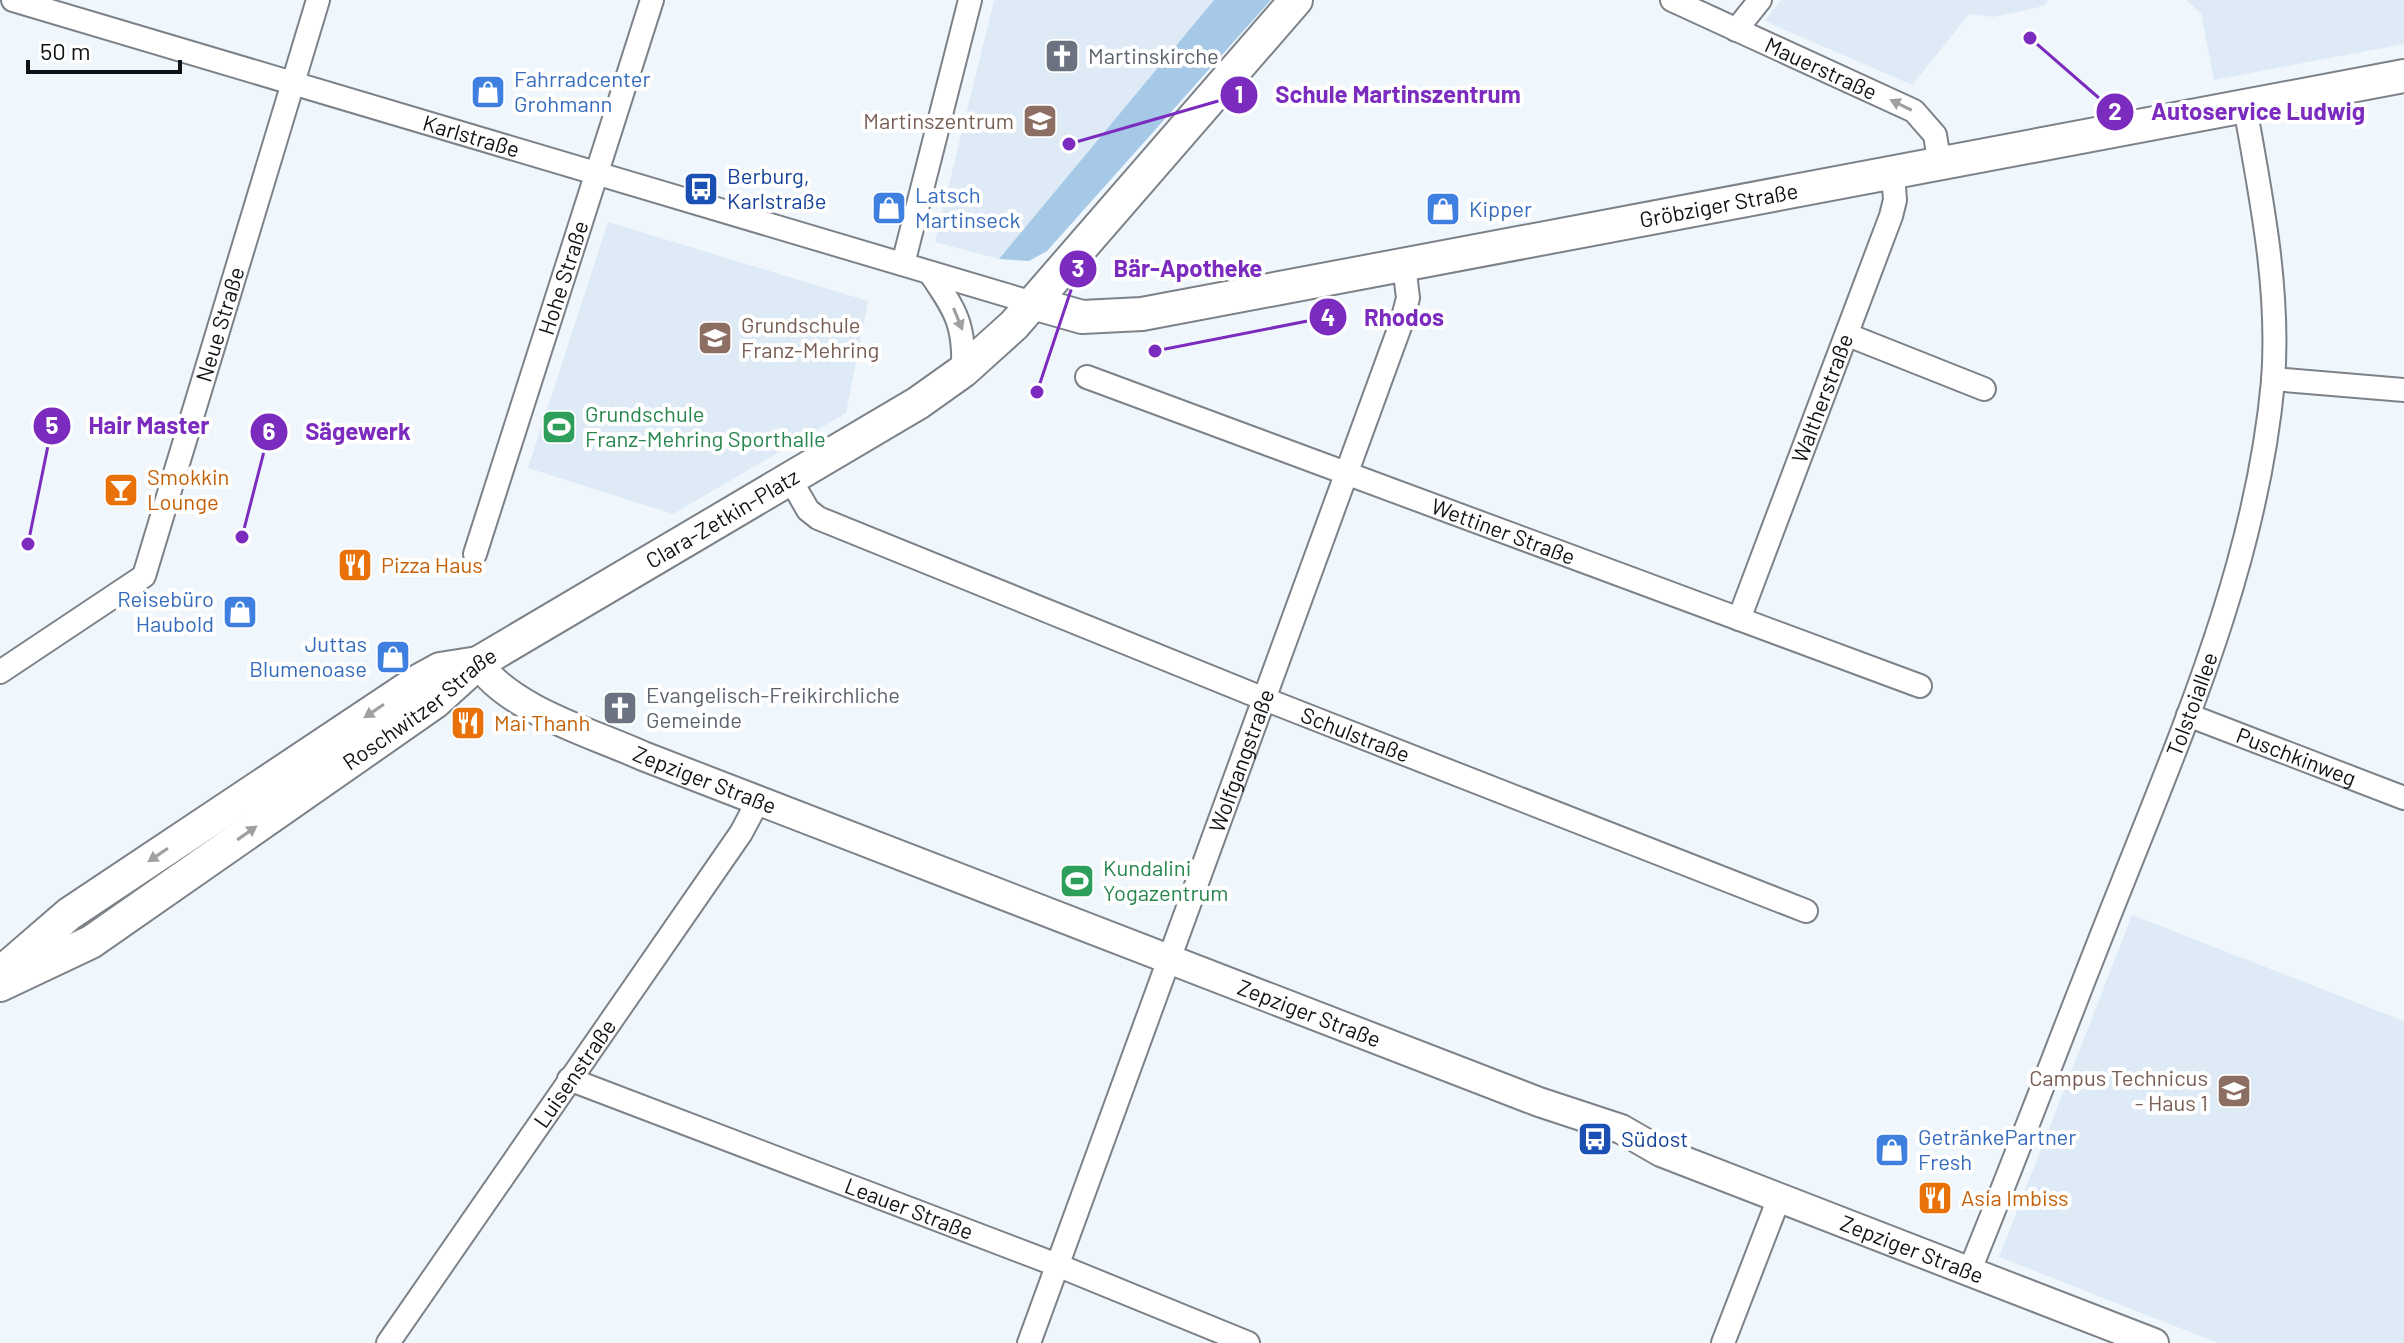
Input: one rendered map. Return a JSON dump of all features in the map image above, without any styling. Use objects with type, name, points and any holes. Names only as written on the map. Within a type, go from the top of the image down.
[{"type":"main road","name":"Clara-Zetkin-Platz","points":[[478,663],[918,403],[963,371],[1000,340],[1296,0]]},
{"type":"main road","name":"Gröbziger Straße","points":[[1033,303],[1082,317],[1116,318],[1940,166],[2404,76]]},
{"type":"main road","name":"Roschwitzer Straße","points":[[0,974],[69,914],[420,680],[440,669],[478,663]]},
{"type":"main road","name":"Roschwitzer Straße","points":[[0,985],[91,942],[435,702],[478,663]]},
{"type":"street","name":"Karlstraße","points":[[13,0],[595,176],[1033,303]]},
{"type":"street","name":"Neue Straße","points":[[0,672],[144,576],[318,0]]},
{"type":"street","name":"Hohe Straße","points":[[475,554],[652,0]]},
{"type":"street","points":[[903,264],[970,0]]},
{"type":"street","name":"Mauerstraße","points":[[1672,0],[1914,111],[1935,135],[1940,166]]},
{"type":"street","points":[[1736,30],[1760,0]]},
{"type":"street","name":"Tolstoiallee","points":[[1969,1272],[2033,1116],[2188,715],[2233,590],[2255,506],[2273,379],[2271,270],[2245,107]]},
{"type":"street","name":"Waltherstraße","points":[[1739,619],[1891,216],[1895,200],[1893,174]]},
{"type":"street","name":"Wolfgangstraße","points":[[1029,1343],[1402,321],[1408,298],[1404,265]]},
{"type":"street","points":[[930,273],[958,314],[964,338],[963,371]]},
{"type":"street","points":[[1848,335],[1984,389]]},
{"type":"street","name":"Wettiner Straße","points":[[1087,377],[1920,686]]},
{"type":"street","points":[[2273,379],[2404,390]]},
{"type":"street","name":"Schulstraße","points":[[790,479],[808,510],[818,518],[1262,698],[1806,911]]},
{"type":"street","name":"Zepziger Straße","points":[[478,663],[498,685],[525,704],[643,756],[1621,1129],[1661,1152],[1969,1272],[2124,1338],[2154,1343]]},
{"type":"street","name":"Puschkinweg","points":[[2188,715],[2404,798]]},
{"type":"street","name":"Luisenstraße","points":[[388,1343],[741,833],[758,801]]},
{"type":"street","name":"Leauer Straße","points":[[569,1079],[1057,1265],[1248,1343]]},
{"type":"street","points":[[1723,1343],[1779,1198]]},
{"type":"shaded area","name":"Martinszentrum","points":[[994,0],[1214,0],[999,259],[935,242]]},
{"type":"shaded area","points":[[1214,0],[1271,0],[1047,251],[1029,261],[999,259]]},
{"type":"shaded area","points":[[1781,0],[2048,0],[2044,6],[1993,17],[1969,14],[1912,85],[1765,21]]},
{"type":"shaded area","points":[[2186,0],[2404,0],[2404,44],[2214,80],[2201,13]]},
{"type":"shaded area","name":"Grundschule Franz-Mehring","points":[[608,222],[868,301],[846,413],[673,514],[528,468]]},
{"type":"shaded area","name":"Campus Technicus - Haus 1","points":[[2132,915],[2404,1021],[2404,1343],[2218,1343],[1999,1257]]},
{"type":"place","name":"Autoservice Ludwig","points":[[2030,38]]},
{"type":"place","name":"Martinskirche","points":[[1062,56]]},
{"type":"place","name":"Fahrradcenter Grohmann","points":[[488,92]]},
{"type":"place","name":"Martinszentrum","points":[[1040,121]]},
{"type":"place","name":"Schule Martinszentrum","points":[[1069,144]]},
{"type":"place","name":"Berburg, Karlstraße","points":[[701,189]]},
{"type":"place","name":"Latsch Martinseck","points":[[889,208]]},
{"type":"place","name":"Kipper","points":[[1443,209]]},
{"type":"place","name":"Grundschule Franz-Mehring","points":[[715,338]]},
{"type":"place","name":"Rhodos","points":[[1155,351]]},
{"type":"place","name":"Bär-Apotheke","points":[[1037,392]]},
{"type":"place","name":"Grundschule Franz-Mehring Sporthalle","points":[[559,427]]},
{"type":"place","name":"Smokkin Lounge","points":[[121,490]]},
{"type":"place","name":"Sägewerk","points":[[242,537]]},
{"type":"place","name":"Hair Master","points":[[28,544]]},
{"type":"place","name":"Pizza Haus","points":[[355,565]]},
{"type":"place","name":"Reisebüro Haubold","points":[[240,612]]},
{"type":"place","name":"Juttas Blumenoase","points":[[393,657]]},
{"type":"place","name":"Evangelisch-Freikirchliche Gemeinde","points":[[620,708]]},
{"type":"place","name":"Mai Thanh","points":[[468,723]]},
{"type":"place","name":"Kundalini Yogazentrum","points":[[1077,881]]},
{"type":"place","name":"Campus Technicus - Haus 1","points":[[2234,1091]]},
{"type":"place","name":"Südost","points":[[1595,1139]]},
{"type":"place","name":"GetränkePartner Fresh","points":[[1892,1150]]},
{"type":"place","name":"Asia Imbiss","points":[[1935,1198]]}]
